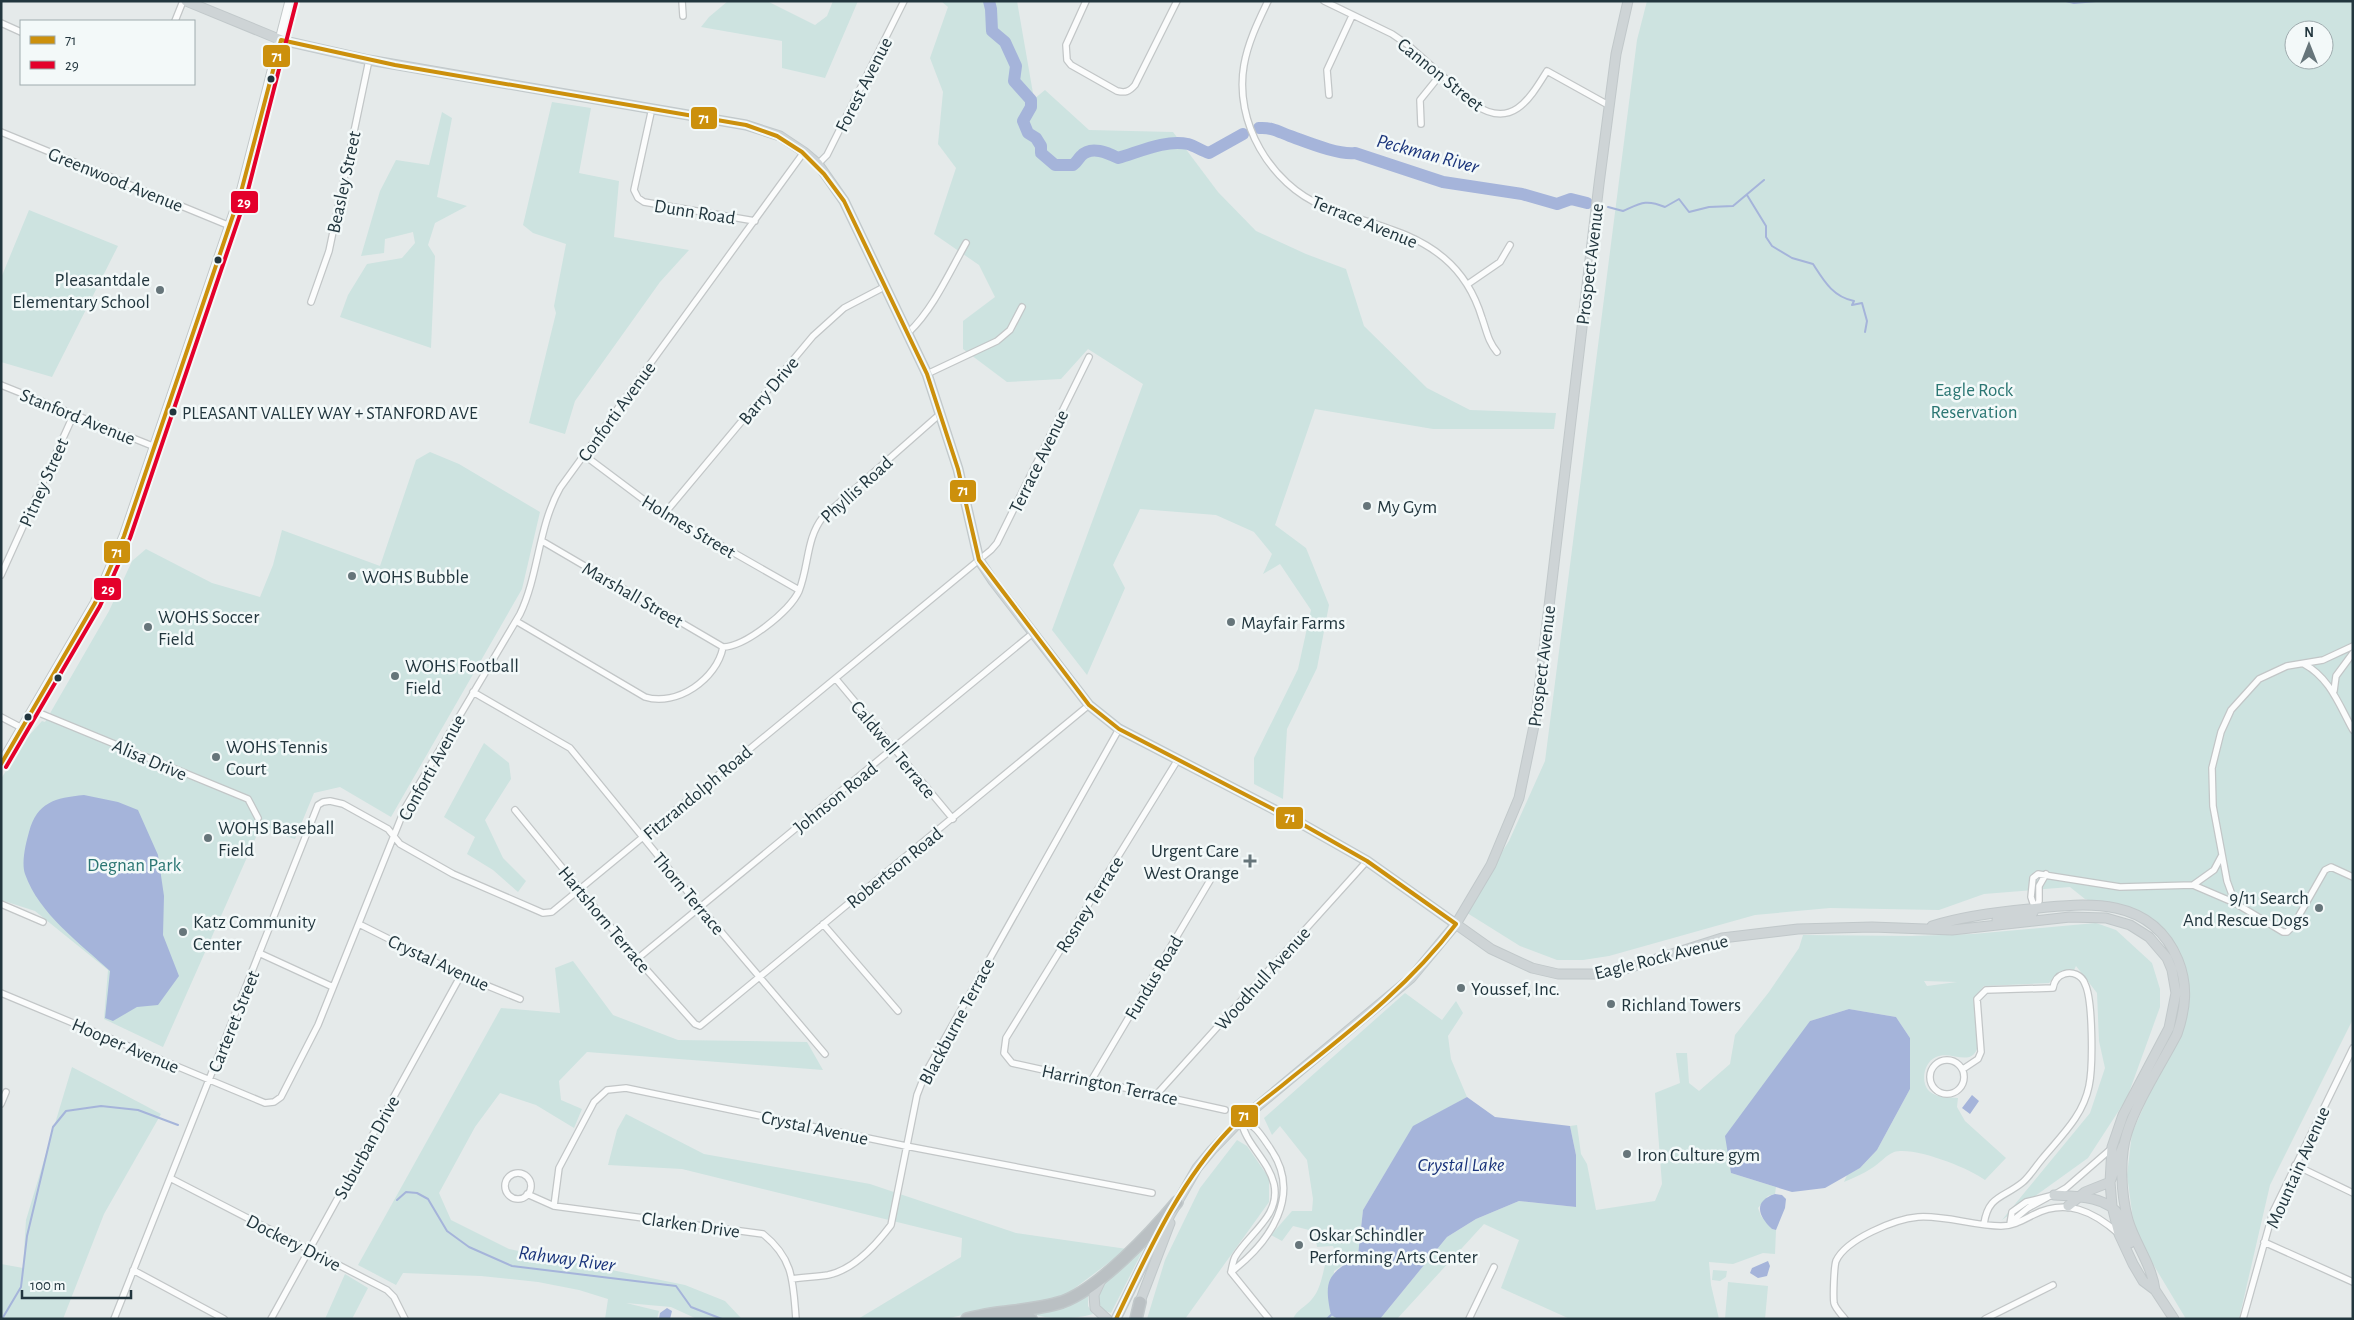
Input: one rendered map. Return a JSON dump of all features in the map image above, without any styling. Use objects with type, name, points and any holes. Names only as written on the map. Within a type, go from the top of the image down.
[{"type":"highway","points":[[967,1319],[1063,1301],[1104,1275],[1147,1238],[1177,1202]]},
{"type":"highway","points":[[1136,1319],[1140,1302]]},
{"type":"highway","points":[[989,1314],[1031,1319]]},
{"type":"main road","name":"Eagle Rock Avenue","points":[[185,1],[281,40],[369,60],[758,128],[780,136],[804,152],[818,164],[844,201],[909,332],[927,374],[958,469],[979,560],[1090,705],[1119,729],[1177,761],[1302,824],[1366,861],[1491,949],[1514,961],[1541,971],[1576,975],[1622,970],[1722,938],[1822,928],[1927,928],[1952,930],[2070,917],[2106,918],[2130,924],[2149,937],[2166,958],[2172,970],[2176,993],[2170,1028],[2123,1115],[2112,1147],[2110,1182],[2112,1206],[2119,1234],[2143,1281],[2155,1290]]},
{"type":"main road","points":[[1,764],[95,603],[124,536],[252,156],[290,1]]},
{"type":"main road","name":"Prospect Avenue","points":[[1116,1319],[1150,1250],[1197,1168],[1240,1120],[1411,978],[1456,924],[1501,843],[1519,798],[1531,745],[1616,54],[1628,1]]},
{"type":"main road","name":"Eagle Rock Avenue","points":[[1927,928],[1989,913],[2071,904],[2102,906],[2138,916],[2167,940],[2181,969],[2185,985],[2182,1017],[2177,1034],[2133,1118],[2125,1141],[2123,1179],[2124,1204],[2132,1232],[2150,1271],[2155,1290],[2174,1319]]},
{"type":"main road","points":[[2035,908],[2042,921]]},
{"type":"main road","points":[[1986,927],[1995,920],[2032,914],[2035,908]]},
{"type":"main road","points":[[2068,1206],[2085,1192],[2110,1182],[2118,1152],[2125,1141]]},
{"type":"main road","points":[[2051,1196],[2079,1197],[2112,1206],[2120,1217],[2131,1247],[2139,1261],[2150,1271]]},
{"type":"main road","name":"Prospect Avenue","points":[[1132,1319],[1177,1202]]},
{"type":"main road","points":[[1104,1275],[1094,1301],[1099,1314],[1107,1319]]},
{"type":"street","points":[[176,20],[185,1]]},
{"type":"street","points":[[682,1],[682,16]]},
{"type":"street","name":"Forest Avenue","points":[[818,164],[827,155],[904,1]]},
{"type":"street","points":[[1086,1],[1066,45],[1067,60],[1071,65],[1117,91],[1124,92],[1131,91],[1135,85],[1177,1]]},
{"type":"street","name":"Terrace Avenue","points":[[1268,1],[1250,42],[1242,82],[1249,124],[1261,151],[1270,165],[1286,182],[1310,200],[1399,232],[1431,248],[1445,259],[1468,284],[1482,319],[1488,341],[1497,352]]},
{"type":"street","name":"Cannon Street","points":[[1324,1],[1392,34],[1475,105],[1486,112],[1500,114],[1514,111],[1524,104],[1547,71],[1610,106]]},
{"type":"street","points":[[1329,95],[1327,70],[1352,16]]},
{"type":"street","points":[[1,23],[20,32]]},
{"type":"street","name":"Beasley Street","points":[[311,302],[329,251],[369,60]]},
{"type":"street","points":[[1421,124],[1420,100],[1441,74]]},
{"type":"street","name":"Dunn Road","points":[[652,108],[634,190],[638,198],[644,202],[755,221]]},
{"type":"street","name":"Greenwood Avenue","points":[[1,132],[230,226]]},
{"type":"street","name":"Conforti Avenue","points":[[279,1098],[293,1076],[333,987],[405,808],[530,593],[550,504],[804,152]]},
{"type":"street","points":[[909,332],[916,325],[942,285],[966,244]]},
{"type":"street","points":[[1468,284],[1500,262],[1510,245]]},
{"type":"street","name":"Barry Drive","points":[[665,513],[813,336],[844,308],[886,286]]},
{"type":"street","points":[[927,374],[997,341],[1010,330],[1022,307]]},
{"type":"street","name":"Terrace Avenue","points":[[979,560],[997,543],[1089,357]]},
{"type":"street","name":"Stanford Avenue","points":[[1,385],[73,416],[154,447]]},
{"type":"street","name":"Phyllis Road","points":[[723,647],[740,644],[771,621],[793,599],[799,590],[816,526],[823,517],[940,414]]},
{"type":"street","name":"Pitney Street","points":[[1,575],[73,416]]},
{"type":"street","name":"Holmes Street","points":[[584,455],[665,513],[799,590]]},
{"type":"street","name":"Marshall Street","points":[[542,541],[723,647]]},
{"type":"street","name":"Fitzrandolph Road","points":[[394,838],[400,844],[453,874],[543,913],[552,912],[979,560]]},
{"type":"street","points":[[516,620],[645,697],[654,700],[664,699],[692,689],[708,676],[716,665],[723,647]]},
{"type":"street","name":"Johnson Road","points":[[637,959],[1033,633]]},
{"type":"street","points":[[2235,903],[2229,891],[2214,811],[2212,786],[2213,756],[2221,732],[2232,710],[2259,679],[2287,666],[2323,660],[2353,646]]},
{"type":"street","points":[[2334,693],[2336,676],[2353,652]]},
{"type":"street","points":[[2304,664],[2314,669],[2334,693],[2353,730]]},
{"type":"street","name":"Caldwell Terrace","points":[[836,679],[953,819]]},
{"type":"street","name":"Thorn Terrace","points":[[473,692],[570,748],[700,907],[825,1054]]},
{"type":"street","name":"Robertson Road","points":[[697,1027],[760,978],[1090,705]]},
{"type":"street","name":"Alisa Drive","points":[[32,710],[248,799],[258,818]]},
{"type":"street","points":[[1,718],[22,728]]},
{"type":"street","name":"Blackburne Terrace","points":[[792,1279],[829,1275],[846,1268],[879,1240],[891,1224],[917,1095],[926,1072],[1119,729]]},
{"type":"street","name":"Rosney Terrace","points":[[1004,1048],[1006,1038],[1177,761]]},
{"type":"street","name":"Carteret Street","points":[[114,1319],[318,805],[330,801],[343,804],[388,829],[394,838]]},
{"type":"street","name":"Hartshorn Terrace","points":[[515,810],[637,959],[697,1027]]},
{"type":"street","points":[[2193,885],[2214,870],[2222,858],[2222,852]]},
{"type":"street","name":"Woodhull Avenue","points":[[1156,1094],[1366,861]]},
{"type":"street","points":[[2035,908],[2031,896],[2033,878],[2038,874],[2120,887],[2193,885],[2235,903],[2283,932],[2287,932],[2294,926],[2325,870],[2331,867],[2353,877]]},
{"type":"street","name":"Fundus Road","points":[[1091,1081],[1215,872]]},
{"type":"street","points":[[1,904],[43,922]]},
{"type":"street","name":"Crystal Avenue","points":[[359,924],[461,975],[520,999]]},
{"type":"street","points":[[823,924],[898,1011]]},
{"type":"street","points":[[259,953],[333,987]]},
{"type":"street","points":[[1964,1069],[1978,1059],[1981,1052],[1978,1006],[1981,994],[1986,990],[2053,988],[2058,978],[2066,973],[2077,974],[2085,982],[2090,1016],[2090,1079],[2077,1117],[2023,1182],[1990,1203],[1984,1224]]},
{"type":"street","name":"Suburban Drive","points":[[272,1319],[461,975]]},
{"type":"street","name":"Hooper Avenue","points":[[1,993],[265,1103],[274,1102],[279,1098]]},
{"type":"street","name":"Harrington Terrace","points":[[1004,1048],[1004,1053],[1012,1063],[1225,1110]]},
{"type":"street","name":"Mountain Avenue","points":[[2242,1319],[2273,1212],[2353,1048]]},
{"type":"street","points":[[1954,1060],[1964,1069],[1964,1083],[1955,1093],[1941,1093],[1931,1084],[1931,1070],[1940,1061],[1954,1060]]},
{"type":"street","name":"Crystal Avenue","points":[[554,1206],[556,1183],[564,1156],[582,1129],[598,1097],[607,1090],[616,1088],[626,1088],[906,1146],[1152,1193]]},
{"type":"street","points":[[1,1104],[6,1092]]},
{"type":"street","points":[[1240,1120],[1253,1124],[1279,1161],[1284,1178],[1284,1198],[1277,1220],[1246,1260],[1231,1272],[1234,1258],[1274,1208],[1275,1195],[1274,1184],[1263,1158],[1243,1134],[1240,1120]]},
{"type":"street","points":[[2010,1224],[2028,1208],[2077,1181],[2112,1147]]},
{"type":"street","points":[[2295,1165],[2353,1193]]},
{"type":"street","name":"Clarken Drive","points":[[515,1174],[526,1177],[530,1187],[527,1194],[517,1199],[509,1196],[505,1189],[508,1178],[515,1174]]},
{"type":"street","name":"Dockery Drive","points":[[170,1178],[388,1290],[394,1297],[405,1319]]},
{"type":"street","name":"Clarken Drive","points":[[527,1194],[554,1206],[763,1234],[777,1246],[787,1261],[792,1279],[796,1319]]},
{"type":"street","points":[[1845,1319],[1834,1304],[1836,1261],[1852,1243],[1896,1220],[1920,1217],[2004,1226],[2020,1222],[2047,1209],[2068,1206],[2089,1212],[2102,1219],[2119,1234]]},
{"type":"street","points":[[2264,1242],[2353,1282]]},
{"type":"street","points":[[1469,1319],[1494,1267]]},
{"type":"street","points":[[133,1270],[224,1319]]},
{"type":"street","points":[[1231,1272],[1269,1319]]},
{"type":"street","points":[[1985,1319],[2053,1284]]},
{"type":"green space","points":[[728,1],[767,1],[815,25],[827,16],[833,1],[858,1],[825,78],[782,68],[782,41],[701,27],[709,17]]},
{"type":"green space","points":[[941,1],[1017,1],[1034,99],[1045,90],[1089,130],[1173,132],[1218,192],[1256,231],[1306,254],[1346,269],[1364,326],[1427,388],[1470,410],[1556,413],[1554,429],[1433,429],[1315,409],[1275,525],[1306,548],[1329,605],[1317,668],[1287,729],[1283,799],[1254,784],[1254,758],[1298,669],[1311,610],[1280,564],[1263,574],[1272,554],[1254,532],[1216,515],[1140,509],[1113,565],[1125,588],[1087,675],[1052,630],[1143,384],[1088,349],[1061,379],[1007,382],[963,349],[963,321],[995,297],[979,265],[934,234],[956,168],[938,144],[943,92],[930,58],[948,7]]},
{"type":"green space","name":"Eagle Rock Reservation","points":[[1647,1],[2353,1],[2353,1019],[2270,1185],[2239,1319],[2186,1319],[2135,1234],[2127,1175],[2132,1133],[2174,1039],[2185,998],[2184,963],[2161,932],[2121,910],[2085,899],[2070,887],[1984,894],[1939,910],[1830,908],[1755,915],[1609,956],[1583,960],[1557,960],[1520,946],[1464,911],[1509,841],[1545,761],[1637,40]]},
{"type":"green space","points":[[552,102],[591,108],[579,173],[619,181],[614,237],[689,250],[660,282],[575,401],[565,434],[529,423],[556,313],[554,306],[566,244],[533,233],[523,225]]},
{"type":"green space","points":[[442,112],[452,118],[437,197],[467,206],[435,223],[428,245],[435,256],[431,348],[340,317],[348,295],[367,264],[402,258],[415,243],[413,232],[385,239],[384,253],[361,256],[380,191],[396,160],[429,165]]},
{"type":"green space","points":[[29,210],[118,246],[52,377],[1,362],[1,278]]},
{"type":"green space","name":"Degnan Park","points":[[430,452],[459,464],[540,512],[522,589],[391,817],[340,787],[314,793],[295,839],[260,828],[163,1047],[104,1019],[108,970],[35,911],[1,900],[1,779],[24,741],[42,721],[45,722],[109,611],[132,561],[146,549],[212,583],[260,597],[273,565],[282,530],[380,566],[416,460]]},
{"type":"green space","points":[[484,743],[509,763],[511,779],[485,820],[503,858],[526,881],[518,892],[493,870],[467,854],[475,837],[444,817]]},
{"type":"green space","points":[[2096,923],[2116,930],[2152,963],[2160,989],[2160,1007],[2127,1098],[2088,1158],[2002,1220],[2090,1113],[2105,1068],[2099,1041],[2097,993],[2076,966],[2074,970],[2058,974],[2049,983],[1984,986],[1978,994],[1975,1003],[1974,1011],[1979,1041],[1974,1054],[1965,1058],[1941,1055],[1932,1060],[1926,1068],[1924,1078],[1929,1091],[1939,1096],[1958,1098],[1957,1107],[1965,1121],[2006,1158],[1985,1180],[1941,1159],[1903,1151],[1891,1153],[1869,1170],[1844,1182],[1847,1175],[1860,1168],[1877,1150],[1910,1089],[1910,1038],[1896,1017],[1849,1009],[1810,1021],[1731,1173],[1776,1187],[1775,1194],[1768,1196],[1758,1208],[1761,1216],[1772,1229],[1776,1230],[1775,1254],[1763,1253],[1733,1264],[1709,1262],[1711,1285],[1719,1319],[1570,1319],[1501,1288],[1519,1240],[1484,1224],[1397,1319],[1380,1319],[1447,1237],[1476,1219],[1519,1201],[1576,1207],[1576,1155],[1570,1126],[1577,1125],[1581,1154],[1587,1164],[1596,1210],[1655,1201],[1662,1184],[1655,1093],[1680,1083],[1676,1053],[1687,1053],[1689,1083],[1699,1091],[1730,1064],[1735,1035],[1769,992],[1799,948],[1803,935],[1911,936],[1973,934]],"holes":[[[1924,981],[1957,982],[1927,986]]]},
{"type":"green space","points":[[573,961],[613,1015],[678,1040],[807,1042],[823,1070],[587,1052],[559,1081],[561,1100],[582,1109],[574,1128],[536,1105],[500,1093],[475,1127],[439,1193],[451,1220],[509,1249],[685,1285],[725,1301],[741,1318],[759,1319],[697,1319],[671,1307],[626,1303],[659,1311],[657,1319],[605,1319],[608,1299],[579,1290],[538,1282],[481,1276],[403,1273],[396,1285],[358,1265],[501,1008],[560,1013],[555,968]]},
{"type":"green space","points":[[1405,993],[1442,1020],[1456,1001],[1463,1013],[1448,1036],[1451,1059],[1467,1097],[1413,1127],[1363,1210],[1358,1255],[1334,1271],[1331,1314],[1338,1319],[1293,1319],[1317,1292],[1325,1265],[1337,1256],[1333,1246],[1317,1247],[1315,1234],[1309,1230],[1293,1226],[1282,1241],[1271,1235],[1292,1211],[1312,1211],[1313,1199],[1307,1160],[1280,1126],[1272,1135],[1264,1118]]},
{"type":"green space","points":[[72,1067],[161,1114],[104,1214],[63,1319],[1,1319],[1,1264],[23,1268],[26,1220]]},
{"type":"green space","points":[[626,1114],[704,1154],[870,1184],[1016,1233],[1127,1249],[1059,1300],[993,1308],[945,1319],[858,1319],[961,1257],[962,1238],[682,1169],[608,1165],[617,1130]]},
{"type":"green space","points":[[1237,1140],[1247,1146],[1269,1178],[1269,1202],[1185,1319],[1147,1319],[1165,1260],[1200,1188]]},
{"type":"green space","points":[[1144,1248],[1111,1313],[1103,1310],[1097,1301],[1108,1275]]},
{"type":"green space","points":[[1713,1270],[1727,1271],[1726,1277],[1720,1281],[1712,1280]]},
{"type":"green space","points":[[345,1274],[368,1288],[352,1319],[325,1319]]},
{"type":"green space","points":[[1728,1282],[1768,1286],[1765,1319],[1725,1319]]},
{"type":"green space","points":[[1088,1293],[1088,1306],[1093,1314],[1060,1318],[1028,1313]]},
{"type":"water","points":[[84,795],[118,802],[138,810],[158,855],[164,896],[163,935],[179,976],[158,1005],[137,1007],[113,1021],[105,1018],[110,971],[50,915],[31,889],[24,869],[29,832],[37,814],[42,808],[56,800]]},
{"type":"water","points":[[1849,1009],[1896,1017],[1910,1038],[1910,1089],[1877,1150],[1860,1168],[1825,1188],[1792,1192],[1731,1173],[1725,1136],[1810,1021]]},
{"type":"water","points":[[1972,1095],[1979,1101],[1970,1114],[1962,1108]]},
{"type":"water","name":"Crystal Lake","points":[[1467,1097],[1495,1117],[1570,1126],[1576,1155],[1576,1207],[1519,1201],[1476,1219],[1447,1237],[1380,1319],[1338,1319],[1331,1315],[1328,1285],[1340,1268],[1358,1255],[1363,1210],[1413,1126]]},
{"type":"water","points":[[1775,1194],[1782,1195],[1786,1199],[1785,1208],[1776,1230],[1772,1229],[1763,1219],[1760,1209],[1763,1201]]},
{"type":"water","points":[[1768,1261],[1770,1266],[1767,1276],[1758,1278],[1750,1273],[1752,1268]]},
{"type":"water","points":[[667,1308],[672,1311],[670,1319],[659,1319],[660,1313]]},
{"type":"waterway","name":"Peckman River","points":[[989,1],[992,31],[1005,42],[1016,66],[1014,81],[1031,100],[1031,107],[1023,121],[1028,133],[1036,138],[1041,146],[1041,153],[1055,165],[1073,165],[1085,153],[1094,150],[1118,158],[1171,143],[1188,144],[1209,153],[1243,134]]},
{"type":"waterway","points":[[2066,1],[2074,3],[2096,1]]},
{"type":"waterway","name":"Peckman River","points":[[1259,128],[1275,130],[1331,150],[1355,153],[1443,182],[1522,194],[1557,204],[1571,199],[1587,203]]},
{"type":"waterway","name":"Peckman River","points":[[1608,207],[1623,211],[1639,204],[1648,203],[1665,207],[1679,199],[1689,212],[1709,207],[1733,206],[1764,180]]},
{"type":"waterway","points":[[1747,195],[1766,226],[1766,237],[1772,246],[1792,258],[1813,264],[1825,282],[1835,292],[1854,301],[1852,305],[1862,303],[1867,321],[1865,332]]},
{"type":"waterway","name":"Rahway River","points":[[2,1319],[21,1287],[27,1236],[53,1127],[66,1111],[101,1106],[138,1110],[178,1125]]},
{"type":"waterway","name":"Rahway River","points":[[397,1200],[406,1192],[417,1193],[428,1199],[447,1231],[469,1247],[512,1266],[676,1286],[691,1307],[722,1319]]},
{"type":"waterway","name":"Rahway River","points":[[1327,1319],[1331,1315]]},
{"type":"transit line","name":"29","points":[[6,767],[100,606],[130,538],[247,194],[296,3]]},
{"type":"transit line","name":"71","points":[[1,764],[95,603],[124,536],[241,192],[281,40],[395,65],[746,125],[777,136],[802,152],[824,174],[844,201],[927,374],[958,469],[979,560],[1089,705],[1119,729],[1302,824],[1367,861],[1456,924],[1419,968],[1399,988],[1243,1116],[1229,1130],[1194,1173],[1179,1196],[1165,1220],[1116,1319]]},
{"type":"place","name":"Pleasantdale Elementary School","points":[[160,290]]},
{"type":"place","name":"PLEASANT VALLEY WAY + STANFORD AVE","points":[[173,412]]},
{"type":"place","name":"My Gym","points":[[1367,506]]},
{"type":"place","name":"WOHS Bubble","points":[[352,576]]},
{"type":"place","name":"Mayfair Farms","points":[[1231,622]]},
{"type":"place","name":"WOHS Soccer Field","points":[[148,627]]},
{"type":"place","name":"WOHS Football Field","points":[[395,676]]},
{"type":"place","name":"WOHS Tennis Court","points":[[216,757]]},
{"type":"place","name":"WOHS Baseball Field","points":[[208,838]]},
{"type":"place","name":"Urgent Care West Orange","points":[[1250,861]]},
{"type":"place","name":"9/11 Search And Rescue Dogs","points":[[2319,908]]},
{"type":"place","name":"Katz Community Center","points":[[183,932]]},
{"type":"place","name":"Youssef, Inc.","points":[[1461,988]]},
{"type":"place","name":"Richland Towers","points":[[1611,1004]]},
{"type":"place","name":"Iron Culture gym","points":[[1627,1154]]},
{"type":"place","name":"Oskar Schindler Performing Arts Center","points":[[1299,1245]]}]
